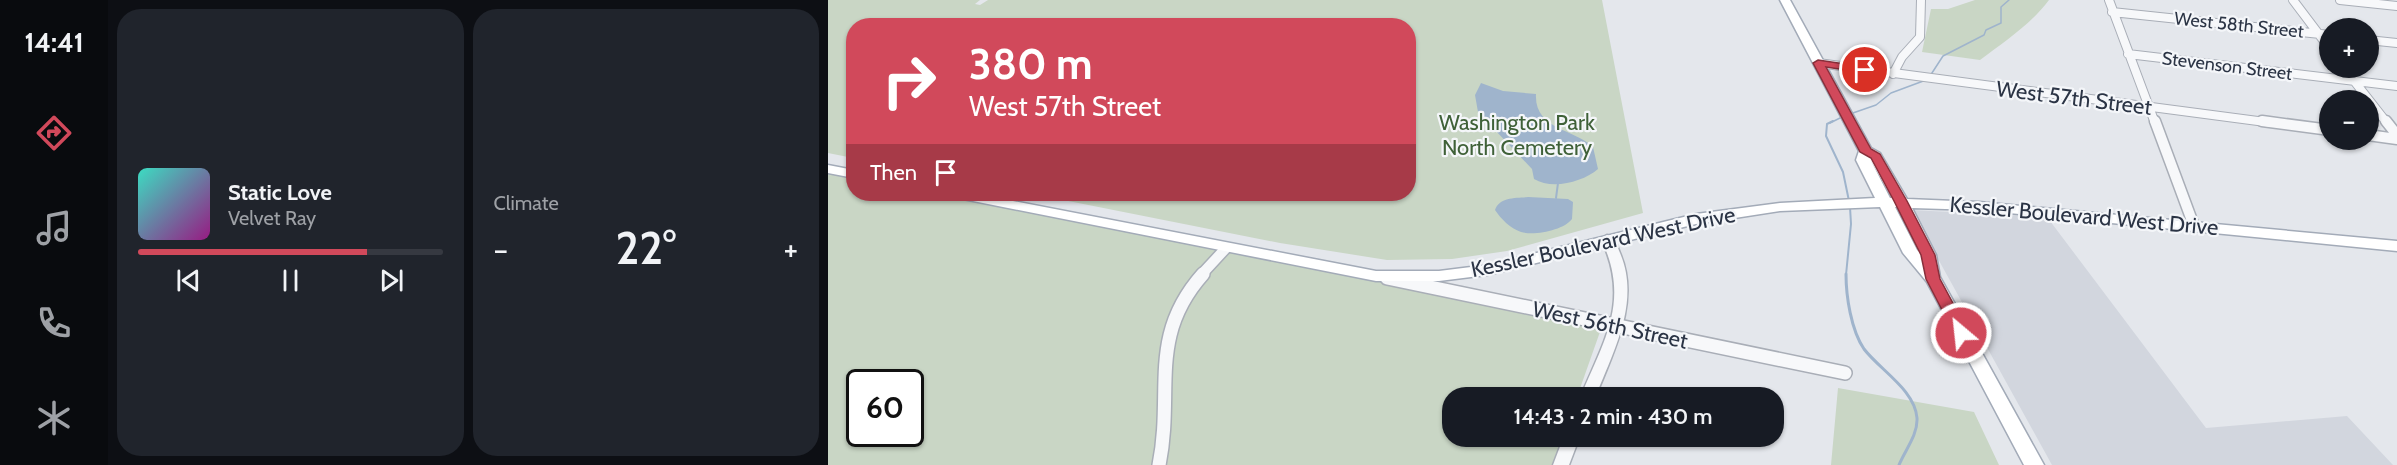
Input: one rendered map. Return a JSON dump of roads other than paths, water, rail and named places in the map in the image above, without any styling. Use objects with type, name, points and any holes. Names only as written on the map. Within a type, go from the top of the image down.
[{"type":"main road","points":[[1785,0],[1866,152],[1863,160],[1893,201],[1911,253],[1933,279],[2034,465]]},
{"type":"main road","points":[[828,169],[846,172]]},
{"type":"main road","name":"Kessler Boulevard West Drive","points":[[998,201],[1376,276],[1439,276],[1487,270],[1607,238],[1696,219],[1780,207],[1893,201],[1970,205],[2397,246]]},
{"type":"street","points":[[1897,75],[1904,54],[1920,37],[1921,0]]},
{"type":"street","points":[[2109,0],[2194,226]]},
{"type":"street","points":[[2293,0],[2318,34]]},
{"type":"street","points":[[2340,0],[2397,6]]},
{"type":"street","name":"West 58th Street","points":[[2112,12],[2318,34]]},
{"type":"street","points":[[2379,41],[2397,43]]},
{"type":"street","name":"Stevenson Street","points":[[2128,54],[2397,86]]},
{"type":"street","name":"West 57th Street","points":[[1818,63],[2319,129]]},
{"type":"street","points":[[2352,78],[2397,137]]},
{"type":"street","points":[[2379,136],[2397,137]]},
{"type":"street","points":[[1591,387],[1614,326],[1622,297],[1622,278],[1607,238]]},
{"type":"street","points":[[1159,465],[1165,443],[1166,351],[1175,312],[1203,272],[1226,248]]},
{"type":"street","name":"West 56th Street","points":[[1376,276],[1845,374]]},
{"type":"street","points":[[1561,465],[1568,447]]},
{"type":"water","points":[[1481,83],[1503,91],[1536,94],[1537,106],[1548,122],[1593,147],[1598,169],[1584,178],[1567,183],[1549,184],[1534,179],[1532,169],[1478,112],[1475,95]]},
{"type":"water","points":[[1528,197],[1568,199],[1573,202],[1572,219],[1556,229],[1541,233],[1527,233],[1510,226],[1495,210],[1504,200]]},
{"type":"waterway","points":[[1930,76],[1943,56],[1984,35],[1986,30],[2001,23],[2001,7],[2009,0]]},
{"type":"waterway","points":[[1850,114],[1876,105],[1891,93],[1926,80]]},
{"type":"waterway","points":[[1830,123],[1842,117]]},
{"type":"waterway","points":[[1833,121],[1827,124],[1826,136],[1843,172],[1849,201]]},
{"type":"waterway","points":[[1556,198],[1558,183]]},
{"type":"waterway","points":[[1846,275],[1851,224],[1850,207]]},
{"type":"waterway","points":[[1846,275],[1850,313],[1859,341],[1871,357],[1904,389],[1915,408],[1917,424],[1899,465]]},
{"type":"park label","name":"Washington Park North Cemetery","points":[[1517,134]]}]
